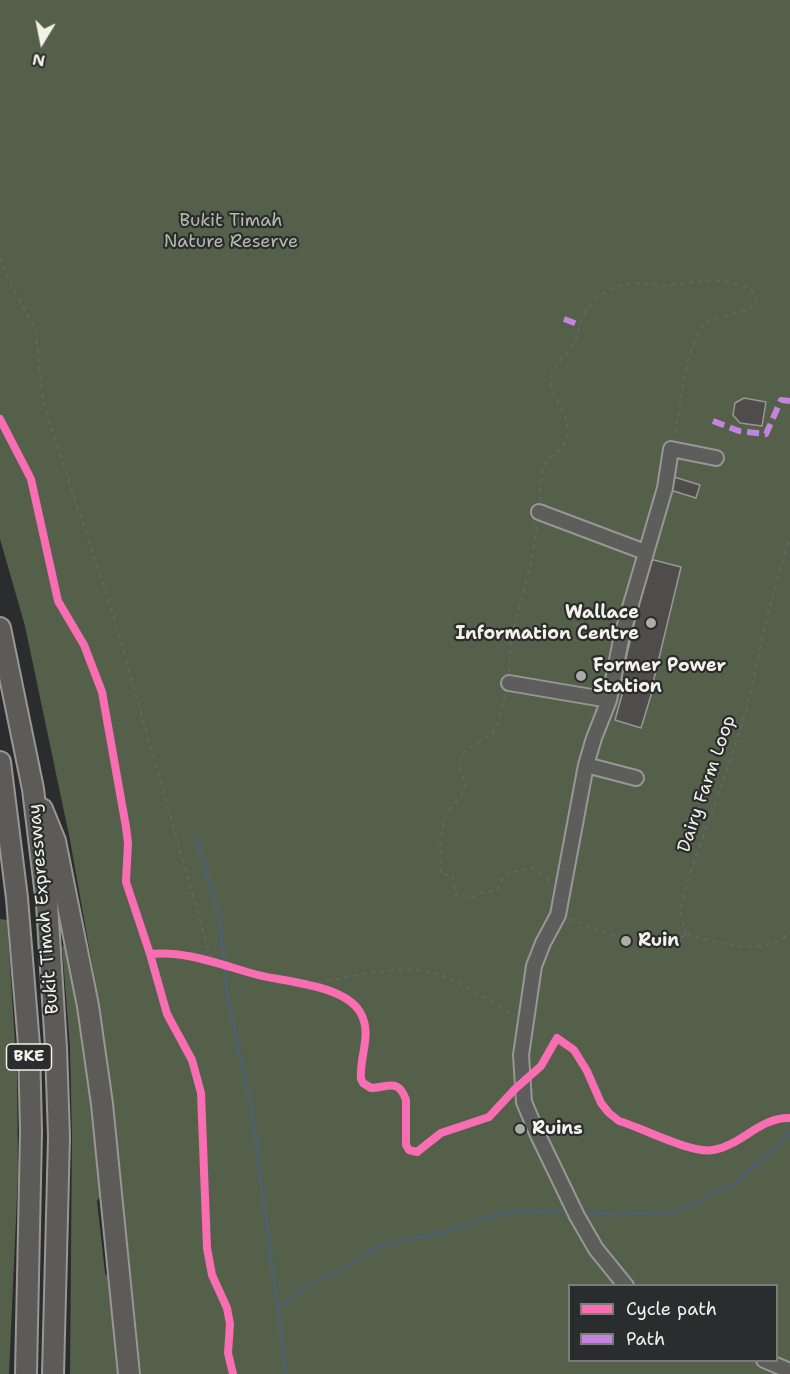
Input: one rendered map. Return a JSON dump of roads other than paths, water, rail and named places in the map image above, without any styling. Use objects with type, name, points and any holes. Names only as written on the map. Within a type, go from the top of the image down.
[{"type":"highway","name":"Bukit Timah Expressway","points":[[0,628],[33,789],[47,904],[58,1137],[53,1365]]},
{"type":"highway","name":"Bukit Timah Expressway","points":[[0,762],[17,898],[29,1045],[31,1132],[26,1374]]},
{"type":"highway","points":[[33,789],[55,841],[88,1006],[105,1127],[129,1374]]},
{"type":"lane","points":[[624,1284],[596,1249],[575,1211],[524,1102],[521,1055],[534,966],[558,915],[586,765],[609,700],[622,635],[665,488],[671,449],[716,458]]},
{"type":"lane","points":[[539,512],[645,552]]},
{"type":"lane","points":[[509,683],[609,700]]},
{"type":"lane","points":[[586,765],[636,778]]},
{"type":"lane","points":[[769,1362],[790,1371]]},
{"type":"waterway","points":[[196,837],[220,919],[227,995],[252,1111],[286,1374]]},
{"type":"waterway","points":[[579,1212],[618,1215],[675,1212],[736,1182],[779,1144],[790,1131]]},
{"type":"waterway","points":[[277,1309],[309,1284],[341,1270],[380,1246],[442,1233],[506,1212],[570,1211]]},
{"type":"place","name":"Wallace Information Centre","points":[[651,623]]},
{"type":"place","name":"Former Power Station","points":[[581,676]]},
{"type":"place","name":"Ruin","points":[[626,941]]},
{"type":"place","name":"Ruins","points":[[520,1129]]},
{"type":"park label","name":"Bukit Timah Nature Reserve","points":[[231,231]]}]
